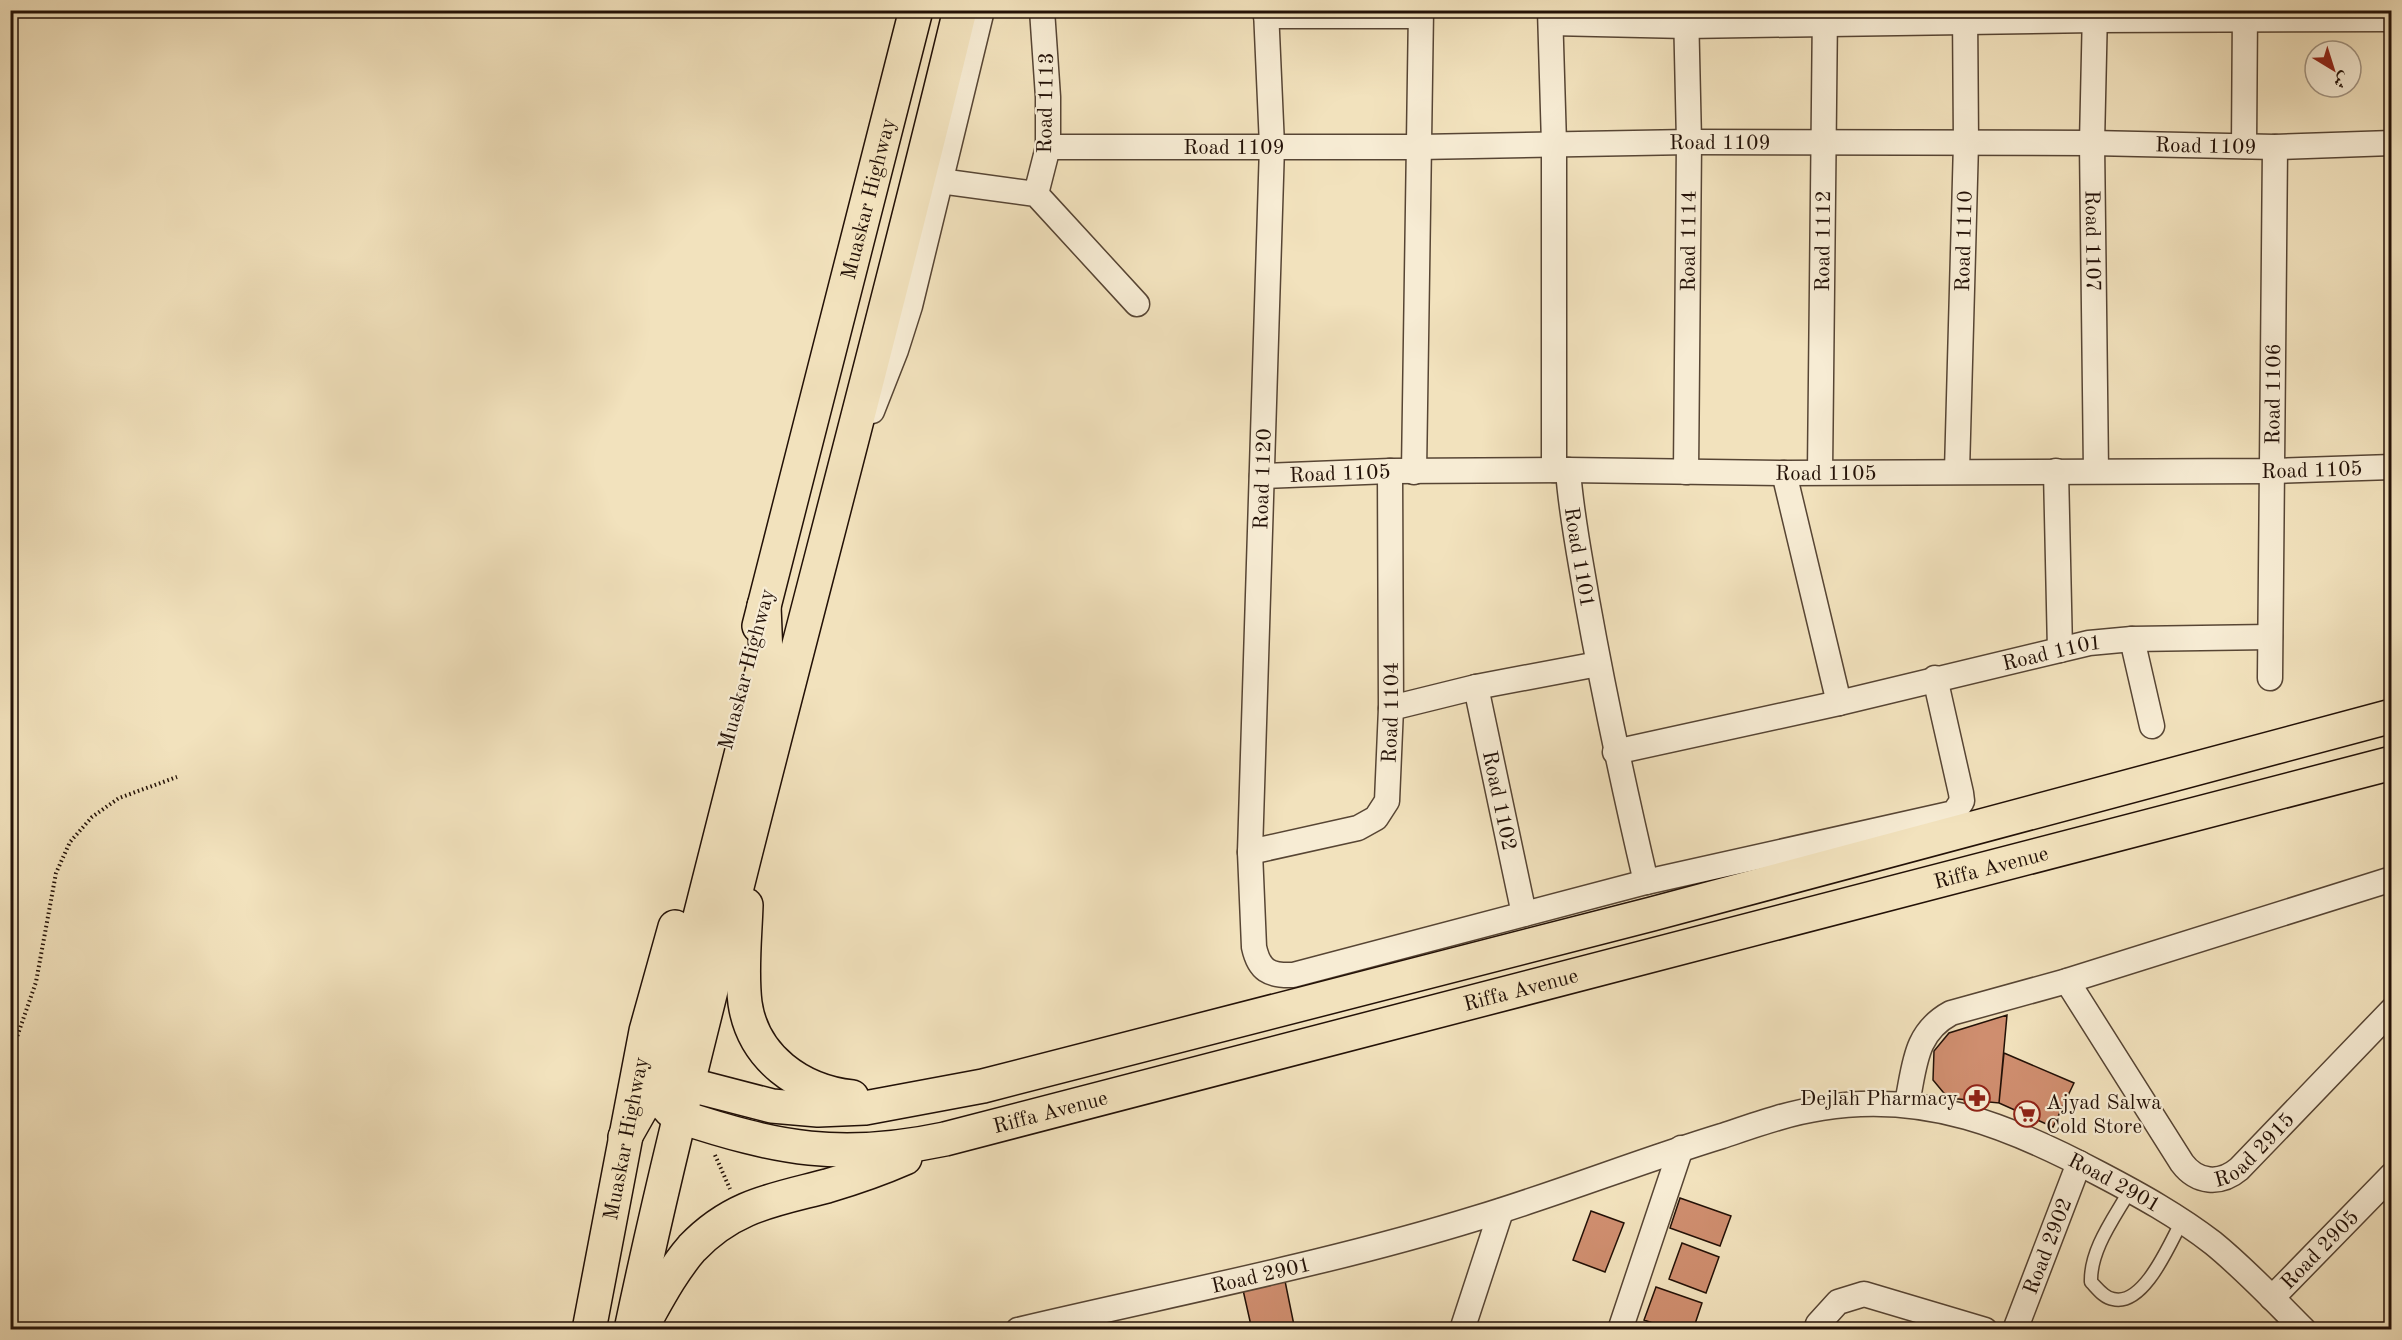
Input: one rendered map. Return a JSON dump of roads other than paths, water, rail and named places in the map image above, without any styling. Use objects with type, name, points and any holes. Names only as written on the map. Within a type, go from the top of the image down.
[{"type":"main road","name":"Muaskar Highway","points":[[589,1329],[646,1031],[764,606],[916,10]]},
{"type":"main road","name":"Muaskar Highway","points":[[631,1329],[675,1098],[747,850],[838,488],[896,273],[960,10]]},
{"type":"main road","points":[[625,1137],[642,1107],[675,1098],[670,1035],[766,656],[764,606]]},
{"type":"main road","name":"Riffa Avenue","points":[[675,1098],[818,1110],[865,1108],[983,1086],[1652,914],[2391,716]]},
{"type":"main road","name":"Riffa Avenue","points":[[675,1098],[753,1140],[791,1147],[830,1151],[888,1149],[945,1139],[2391,763]]},
{"type":"main road","points":[[747,850],[744,991],[749,1021],[763,1048],[796,1080],[824,1092],[865,1098],[910,1100]]},
{"type":"main road","points":[[640,1329],[679,1264],[707,1235],[731,1217],[776,1197],[827,1185],[891,1164],[945,1139]]},
{"type":"street","points":[[838,488],[880,392],[910,306],[982,10]]},
{"type":"street","name":"Road 1113","points":[[1036,194],[1048,147],[1048,87],[1042,10]]},
{"type":"street","points":[[1266,13],[1420,13]]},
{"type":"street","name":"Road 1120","points":[[1266,13],[1272,146],[1250,852],[1254,947],[1257,960],[1266,971],[1279,976],[1293,975],[1524,914]]},
{"type":"street","name":"Road 1104","points":[[1250,852],[1358,828],[1376,818],[1387,801],[1419,147],[1420,13]]},
{"type":"street","name":"Road 1107","points":[[2095,15],[2092,142],[2096,471]]},
{"type":"street","points":[[2244,15],[2244,146]]},
{"type":"street","points":[[1550,17],[2244,15],[2391,19]]},
{"type":"street","name":"Road 1101","points":[[1550,17],[1561,470],[1570,500],[1615,752],[1646,882]]},
{"type":"street","name":"Road 1112","points":[[1820,472],[1825,17]]},
{"type":"street","name":"Road 1110","points":[[1957,471],[1966,143],[1965,17]]},
{"type":"street","name":"Road 1114","points":[[1686,18],[1689,141],[1686,472]]},
{"type":"street","name":"Road 1109","points":[[1048,147],[1419,147],[1689,141],[2092,142],[2275,147],[2391,143]]},
{"type":"street","name":"Road 1106","points":[[2270,678],[2275,147]]},
{"type":"street","points":[[940,181],[1036,194],[1137,304]]},
{"type":"street","name":"Road 1105","points":[[1262,476],[1402,471],[1561,470],[1784,473],[2271,471],[2391,467]]},
{"type":"street","points":[[2056,471],[2060,650]]},
{"type":"street","points":[[1784,473],[1839,703]]},
{"type":"street","name":"Road 1101","points":[[1615,752],[1839,703],[1935,678],[2089,643],[2132,639],[2270,637]]},
{"type":"street","points":[[2132,639],[2152,726]]},
{"type":"street","points":[[1391,708],[1476,687],[1598,664]]},
{"type":"street","points":[[1524,914],[1646,882],[1954,813],[1962,801],[1961,793],[1935,678]]},
{"type":"street","name":"Road 1102","points":[[1476,687],[1524,914]]},
{"type":"street","points":[[1907,1103],[1920,1043],[1935,1024],[1961,1010],[2067,981],[2391,879]]},
{"type":"street","name":"Road 2915","points":[[2067,981],[2182,1163],[2195,1176],[2213,1180],[2223,1179],[2239,1169],[2391,1010]]},
{"type":"street","name":"Road 2901","points":[[1018,1329],[1411,1238],[1501,1211],[1681,1148],[1788,1115],[1823,1107],[1907,1103],[1990,1123],[2041,1143],[2130,1190],[2182,1221],[2214,1244],[2304,1329]]},
{"type":"street","points":[[1620,1329],[1681,1148]]},
{"type":"street","name":"Road 2902","points":[[2015,1329],[2079,1163]]},
{"type":"street","name":"Road 2905","points":[[2272,1298],[2391,1175]]},
{"type":"street","points":[[1462,1329],[1501,1211]]},
{"type":"street","points":[[1816,1329],[1838,1302],[1864,1294],[1985,1329]]},
{"type":"lane","points":[[2130,1190],[2097,1251],[2091,1271],[2091,1282],[2111,1299],[2125,1300],[2138,1293],[2155,1270],[2182,1221]]},
{"type":"place","name":"Dejlah Pharmacy","points":[[1977,1098]]},
{"type":"place","name":"Ajyad Salwa Cold Store","points":[[2027,1114]]}]
